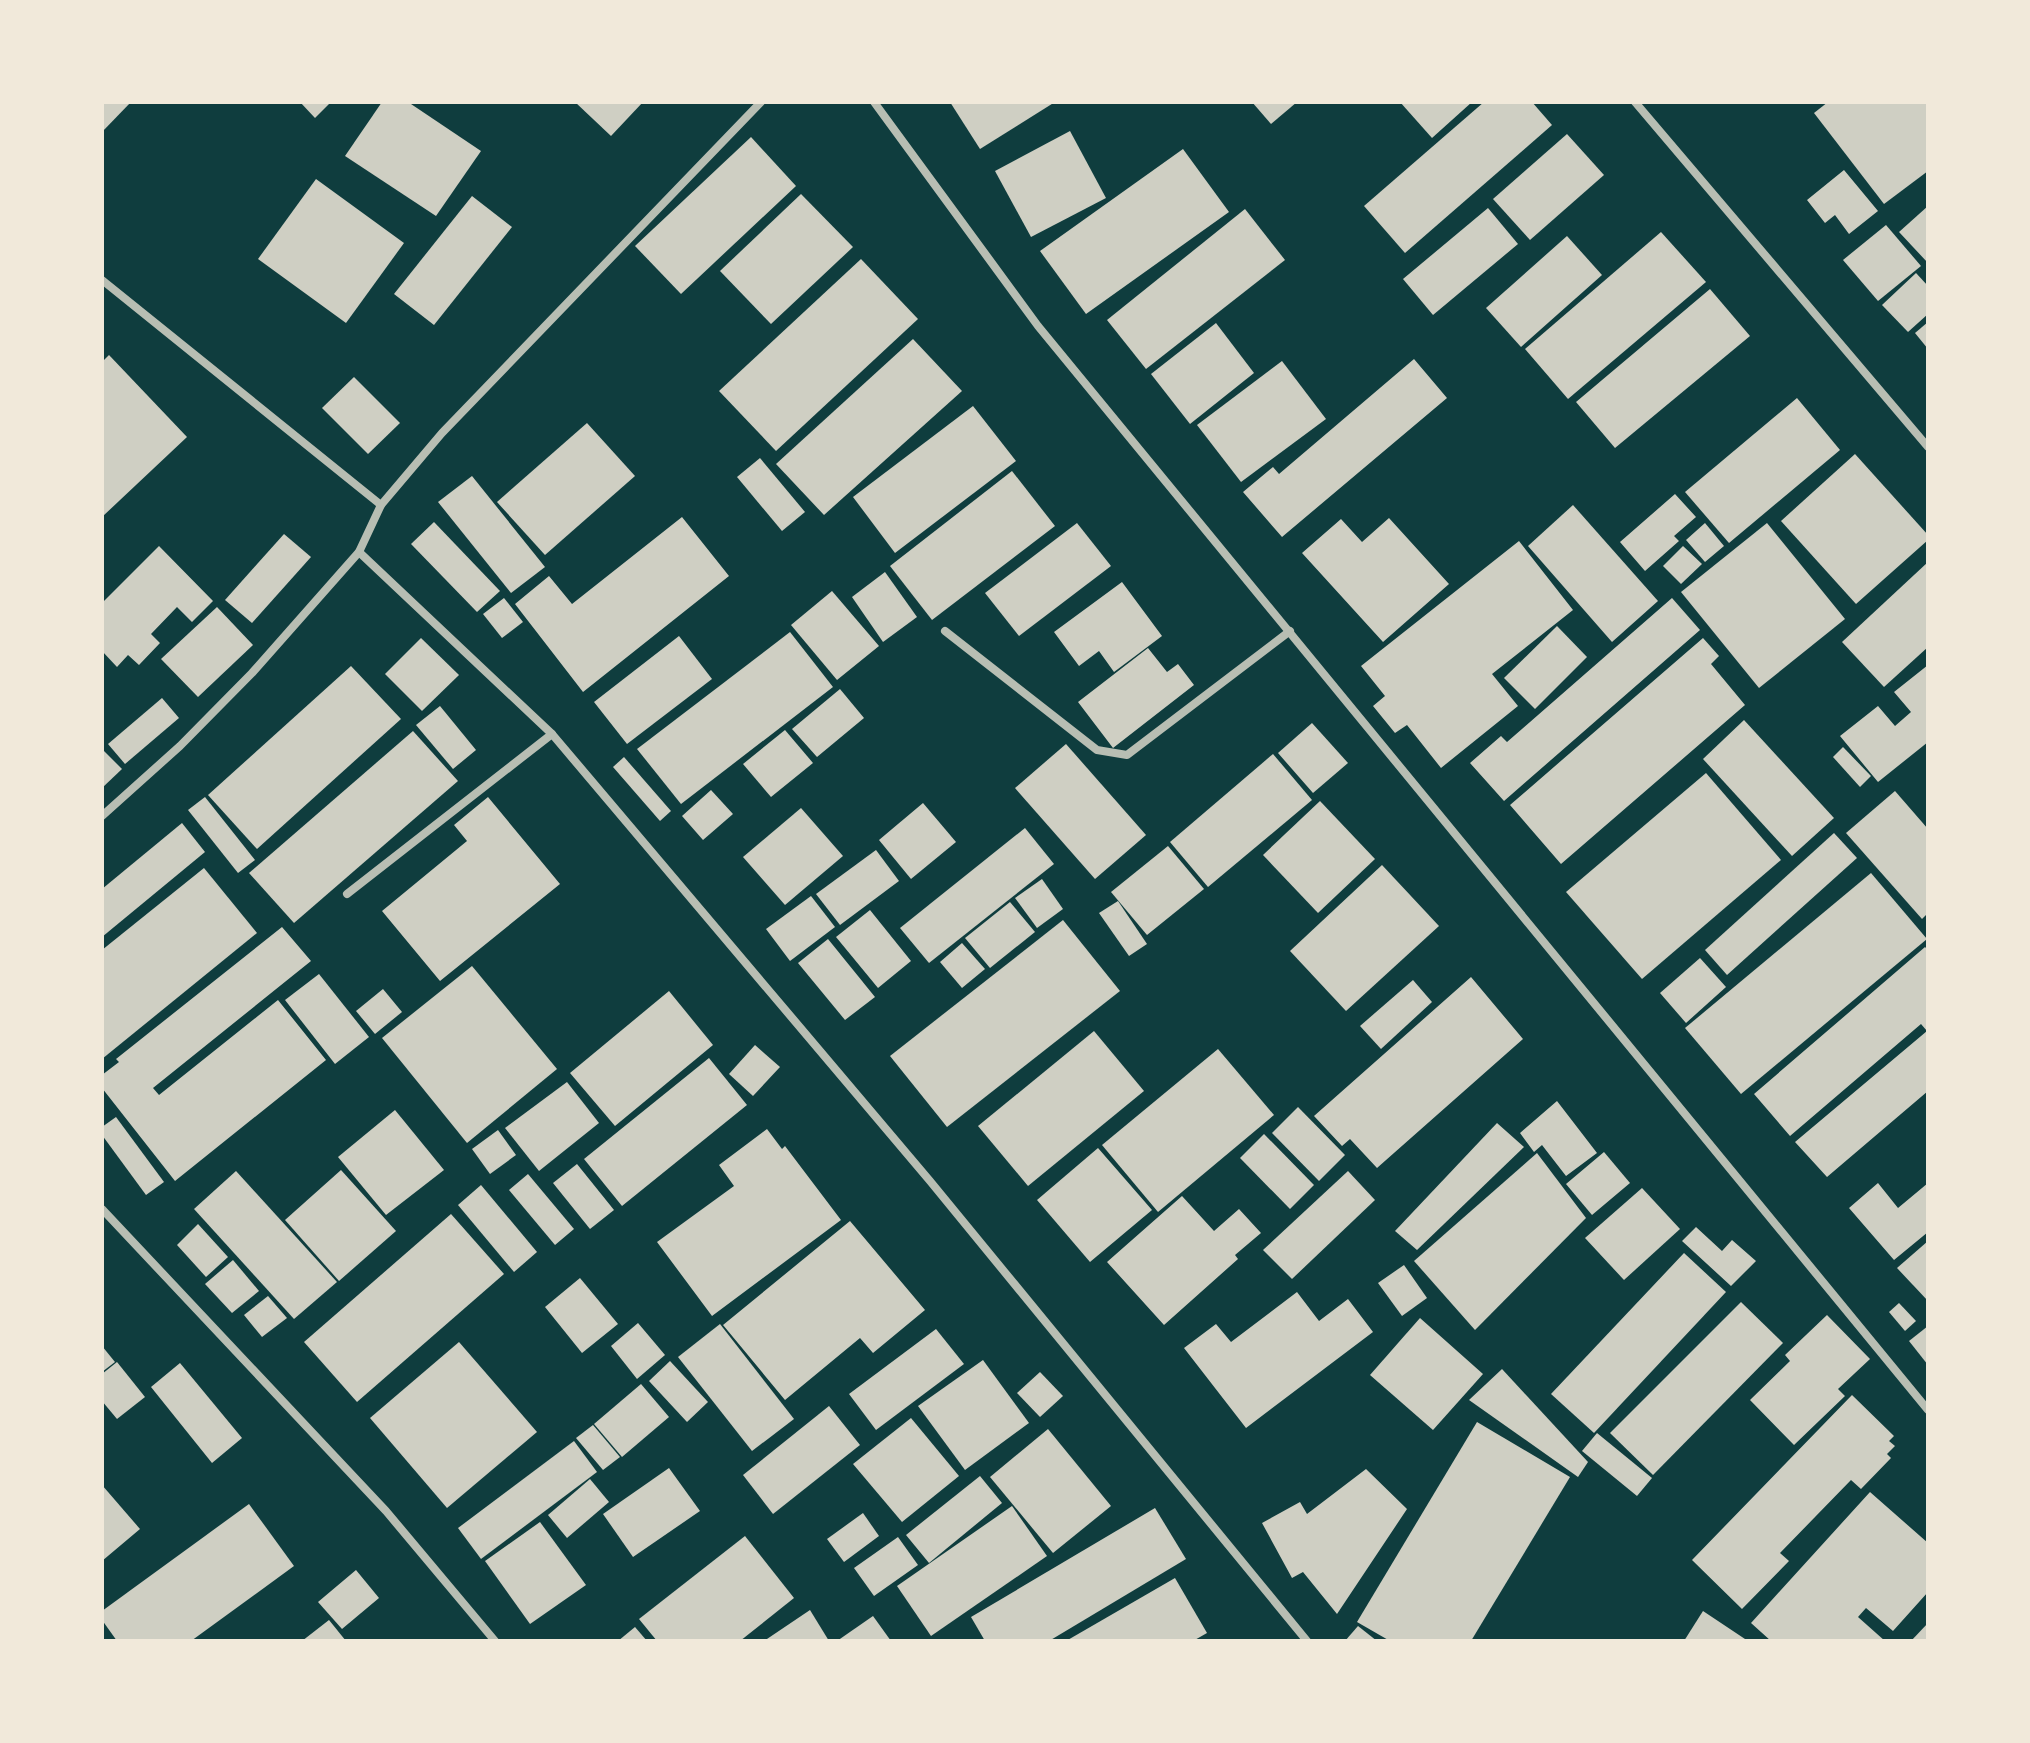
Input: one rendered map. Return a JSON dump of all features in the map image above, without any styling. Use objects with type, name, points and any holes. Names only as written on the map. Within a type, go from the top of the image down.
[{"type":"street","points":[[102,816],[180,746],[242,683],[359,552],[381,505],[442,433],[761,102]]},
{"type":"street","points":[[874,102],[1038,326],[1928,1410]]},
{"type":"street","points":[[1635,102],[1928,447]]},
{"type":"street","points":[[102,280],[381,505]]},
{"type":"street","points":[[359,552],[552,734],[940,1193],[1307,1641]]},
{"type":"street","points":[[945,631],[1097,750],[1127,755],[1290,631]]},
{"type":"street","points":[[347,894],[552,734]]},
{"type":"street","points":[[102,1209],[386,1511],[495,1641]]},
{"type":"building","points":[[102,102],[131,102],[102,132]]},
{"type":"building","points":[[300,102],[331,102],[315,118]]},
{"type":"building","points":[[382,102],[408,102],[481,151],[436,216],[345,156]]},
{"type":"building","points":[[575,102],[643,102],[611,136]]},
{"type":"building","points":[[950,102],[1055,102],[980,149]]},
{"type":"building","points":[[1252,102],[1297,102],[1271,124]]},
{"type":"building","points":[[1400,102],[1472,102],[1432,138]]},
{"type":"building","points":[[1484,102],[1532,102],[1552,125],[1405,253],[1364,206]]},
{"type":"building","points":[[1828,102],[1928,102],[1928,171],[1884,204],[1814,113]]},
{"type":"building","points":[[1070,131],[1106,198],[1031,237],[995,171]]},
{"type":"building","points":[[1567,134],[1604,175],[1530,240],[1493,199]]},
{"type":"building","points":[[751,137],[796,186],[681,294],[635,246]]},
{"type":"building","points":[[1183,149],[1229,212],[1086,314],[1040,251]]},
{"type":"building","points":[[1844,170],[1878,211],[1849,234],[1835,215],[1825,223],[1807,200]]},
{"type":"building","points":[[316,179],[404,243],[346,323],[258,259]]},
{"type":"building","points":[[801,194],[853,247],[771,324],[720,271]]},
{"type":"building","points":[[472,196],[512,227],[434,325],[394,294]]},
{"type":"building","points":[[1928,206],[1928,263],[1899,232]]},
{"type":"building","points":[[1488,208],[1518,244],[1433,315],[1403,279]]},
{"type":"building","points":[[1245,209],[1285,260],[1146,369],[1107,320]]},
{"type":"building","points":[[1886,225],[1921,266],[1878,301],[1843,260]]},
{"type":"building","points":[[1661,232],[1706,282],[1568,399],[1525,349]]},
{"type":"building","points":[[1567,236],[1602,275],[1521,347],[1486,308]]},
{"type":"building","points":[[861,259],[918,319],[776,451],[719,391]]},
{"type":"building","points":[[1916,273],[1928,286],[1928,314],[1908,332],[1882,305]]},
{"type":"building","points":[[1710,289],[1750,336],[1615,448],[1576,402]]},
{"type":"building","points":[[1928,322],[1928,349],[1915,333]]},
{"type":"building","points":[[1216,323],[1254,373],[1190,424],[1151,374]]},
{"type":"building","points":[[913,339],[962,391],[824,515],[776,464]]},
{"type":"building","points":[[109,355],[187,437],[102,517],[102,362]]},
{"type":"building","points":[[1414,359],[1447,398],[1282,537],[1243,492],[1273,467],[1279,474]]},
{"type":"building","points":[[1282,361],[1326,419],[1241,482],[1197,425]]},
{"type":"building","points":[[354,377],[400,423],[368,454],[322,408]]},
{"type":"building","points":[[1797,398],[1840,450],[1729,543],[1685,492]]},
{"type":"building","points":[[973,406],[1016,461],[895,553],[853,497]]},
{"type":"building","points":[[587,423],[635,476],[545,555],[497,502]]},
{"type":"building","points":[[1855,454],[1928,535],[1928,540],[1856,604],[1781,521]]},
{"type":"building","points":[[760,458],[805,512],[782,531],[737,477]]},
{"type":"building","points":[[1012,471],[1055,526],[932,620],[890,566]]},
{"type":"building","points":[[472,476],[545,567],[511,593],[438,502]]},
{"type":"building","points":[[1675,494],[1696,517],[1674,536],[1679,541],[1645,571],[1620,542]]},
{"type":"building","points":[[1573,505],[1658,601],[1612,642],[1528,546]]},
{"type":"building","points":[[682,517],[729,576],[583,692],[515,604],[549,576],[572,604]]},
{"type":"building","points":[[1389,518],[1449,584],[1383,642],[1302,553],[1341,519],[1362,542]]},
{"type":"building","points":[[434,522],[500,591],[477,612],[411,544]]},
{"type":"building","points":[[1077,523],[1111,566],[1019,636],[985,593]]},
{"type":"building","points":[[1705,523],[1724,546],[1705,562],[1686,540]]},
{"type":"building","points":[[1767,523],[1845,619],[1759,688],[1681,592]]},
{"type":"building","points":[[284,534],[311,557],[252,623],[225,600]]},
{"type":"building","points":[[1519,541],[1573,610],[1492,674],[1518,706],[1441,768],[1407,725],[1395,733],[1373,706],[1385,696],[1361,666]]},
{"type":"building","points":[[159,546],[213,601],[192,622],[177,607],[151,634],[160,643],[139,665],[128,655],[117,667],[102,651],[102,603]]},
{"type":"building","points":[[1683,546],[1702,564],[1681,584],[1663,566]]},
{"type":"building","points":[[1928,562],[1928,647],[1884,687],[1842,642]]},
{"type":"building","points":[[885,572],[917,617],[883,642],[852,597]]},
{"type":"building","points":[[1122,582],[1162,636],[1114,672],[1099,651],[1079,666],[1054,632]]},
{"type":"building","points":[[832,591],[879,646],[837,680],[791,625]]},
{"type":"building","points":[[504,598],[523,622],[502,638],[483,614]]},
{"type":"building","points":[[1672,598],[1700,630],[1504,801],[1470,763],[1501,736],[1507,742]]},
{"type":"building","points":[[217,607],[253,645],[198,697],[161,659]]},
{"type":"building","points":[[1557,626],[1587,657],[1535,709],[1504,678]]},
{"type":"building","points":[[790,632],[833,687],[681,804],[637,749]]},
{"type":"building","points":[[679,636],[712,679],[627,744],[594,702]]},
{"type":"building","points":[[421,638],[459,675],[422,711],[385,674]]},
{"type":"building","points":[[1703,638],[1719,656],[1711,664],[1745,705],[1561,864],[1510,805]]},
{"type":"building","points":[[1148,648],[1167,672],[1178,664],[1194,685],[1113,748],[1078,702]]},
{"type":"building","points":[[1928,665],[1928,742],[1878,782],[1840,736],[1878,706],[1895,726],[1911,712],[1894,692]]},
{"type":"building","points":[[351,666],[401,719],[257,849],[208,795]]},
{"type":"building","points":[[840,689],[864,718],[817,757],[792,729]]},
{"type":"building","points":[[162,698],[179,718],[125,764],[108,744]]},
{"type":"building","points":[[440,706],[476,750],[453,769],[416,725]]},
{"type":"building","points":[[1744,720],[1834,818],[1792,856],[1703,759]]},
{"type":"building","points":[[1312,723],[1348,763],[1313,793],[1278,753]]},
{"type":"building","points":[[785,730],[813,763],[771,797],[743,764]]},
{"type":"building","points":[[413,731],[458,781],[294,923],[249,873]]},
{"type":"building","points":[[1066,744],[1146,835],[1095,879],[1015,788]]},
{"type":"building","points":[[1843,747],[1871,776],[1860,787],[1833,757]]},
{"type":"building","points":[[102,749],[122,769],[102,788]]},
{"type":"building","points":[[1273,754],[1312,800],[1208,887],[1170,842]]},
{"type":"building","points":[[624,757],[671,811],[660,821],[613,767]]},
{"type":"building","points":[[1706,773],[1781,860],[1642,979],[1566,892]]},
{"type":"building","points":[[711,790],[733,814],[703,840],[682,816]]},
{"type":"building","points":[[1895,791],[1928,829],[1928,913],[1922,919],[1846,833]]},
{"type":"building","points":[[205,797],[255,860],[238,873],[188,810]]},
{"type":"building","points":[[488,797],[560,884],[440,981],[382,911],[467,841],[454,825]]},
{"type":"building","points":[[1320,801],[1375,859],[1318,913],[1263,855]]},
{"type":"building","points":[[923,803],[956,842],[911,879],[879,840]]},
{"type":"building","points":[[801,808],[843,856],[785,905],[743,857]]},
{"type":"building","points":[[182,823],[205,852],[102,937],[102,889]]},
{"type":"building","points":[[1025,828],[1054,864],[929,963],[900,928]]},
{"type":"building","points":[[1834,833],[1857,858],[1727,975],[1705,950]]},
{"type":"building","points":[[1168,846],[1204,889],[1147,935],[1111,892]]},
{"type":"building","points":[[876,850],[899,881],[840,925],[816,894]]},
{"type":"building","points":[[1382,865],[1439,926],[1346,1011],[1290,951]]},
{"type":"building","points":[[204,868],[257,933],[102,1059],[102,950]]},
{"type":"building","points":[[1871,873],[1927,939],[1741,1094],[1685,1028]]},
{"type":"building","points":[[1042,879],[1063,909],[1037,928],[1015,898]]},
{"type":"building","points":[[811,896],[835,927],[790,961],[766,929]]},
{"type":"building","points":[[1118,901],[1147,944],[1129,956],[1099,913]]},
{"type":"building","points":[[1010,902],[1035,932],[990,968],[965,938]]},
{"type":"building","points":[[870,910],[911,961],[878,988],[836,937]]},
{"type":"building","points":[[1063,920],[1120,991],[947,1127],[890,1056]]},
{"type":"building","points":[[282,927],[311,961],[153,1088],[159,1095],[278,1000],[326,1060],[175,1181],[102,1088],[102,1075],[119,1062],[116,1059]]},
{"type":"building","points":[[828,939],[875,997],[845,1020],[798,963]]},
{"type":"building","points":[[962,943],[985,969],[962,988],[940,962]]},
{"type":"building","points":[[1925,947],[1928,950],[1928,1091],[1827,1177],[1795,1142],[1927,1031],[1921,1024],[1790,1136],[1754,1094]]},
{"type":"building","points":[[1700,958],[1726,987],[1686,1023],[1660,993]]},
{"type":"building","points":[[472,966],[557,1069],[467,1143],[382,1038]]},
{"type":"building","points":[[319,974],[369,1037],[335,1064],[285,1000]]},
{"type":"building","points":[[1471,977],[1523,1039],[1377,1168],[1350,1139],[1342,1146],[1314,1116]]},
{"type":"building","points":[[1413,980],[1432,1002],[1381,1049],[1360,1026]]},
{"type":"building","points":[[383,989],[402,1012],[375,1034],[356,1011]]},
{"type":"building","points":[[669,991],[713,1045],[615,1126],[570,1073]]},
{"type":"building","points":[[1094,1031],[1144,1091],[1028,1186],[978,1126]]},
{"type":"building","points":[[755,1045],[780,1067],[753,1096],[729,1074]]},
{"type":"building","points":[[1218,1049],[1274,1115],[1158,1212],[1102,1145]]},
{"type":"building","points":[[709,1058],[747,1105],[622,1206],[584,1159]]},
{"type":"building","points":[[567,1082],[599,1123],[539,1171],[505,1128]]},
{"type":"building","points":[[1557,1101],[1597,1153],[1566,1176],[1542,1145],[1534,1152],[1520,1133]]},
{"type":"building","points":[[1298,1107],[1345,1155],[1319,1181],[1272,1133]]},
{"type":"building","points":[[395,1110],[444,1170],[386,1215],[338,1157]]},
{"type":"building","points":[[116,1117],[164,1182],[146,1195],[102,1135],[102,1127]]},
{"type":"building","points":[[1497,1123],[1524,1147],[1417,1250],[1395,1231]]},
{"type":"building","points":[[767,1129],[782,1149],[785,1146],[841,1220],[712,1316],[657,1242],[734,1186],[719,1165]]},
{"type":"building","points":[[498,1130],[516,1155],[490,1174],[472,1149]]},
{"type":"building","points":[[1264,1134],[1314,1185],[1290,1209],[1240,1158]]},
{"type":"building","points":[[1098,1148],[1152,1210],[1090,1262],[1037,1200]]},
{"type":"building","points":[[1604,1152],[1630,1183],[1592,1215],[1566,1184]]},
{"type":"building","points":[[1537,1153],[1586,1218],[1475,1330],[1414,1261]]},
{"type":"building","points":[[577,1164],[614,1210],[590,1229],[553,1183]]},
{"type":"building","points":[[341,1170],[396,1231],[339,1281],[285,1220]]},
{"type":"building","points":[[236,1171],[337,1282],[294,1319],[194,1209]]},
{"type":"building","points":[[1348,1171],[1375,1200],[1292,1279],[1263,1250]]},
{"type":"building","points":[[528,1174],[574,1229],[555,1245],[509,1190]]},
{"type":"building","points":[[1878,1183],[1898,1208],[1928,1183],[1928,1232],[1894,1260],[1849,1208]]},
{"type":"building","points":[[481,1185],[537,1252],[514,1272],[458,1205]]},
{"type":"building","points":[[1642,1188],[1680,1229],[1624,1280],[1585,1238]]},
{"type":"building","points":[[1182,1196],[1214,1231],[1239,1209],[1261,1233],[1235,1255],[1238,1259],[1164,1325],[1107,1262]]},
{"type":"building","points":[[451,1214],[504,1274],[357,1402],[304,1342]]},
{"type":"building","points":[[850,1221],[925,1310],[873,1353],[860,1338],[785,1400],[723,1325]]},
{"type":"building","points":[[198,1224],[228,1257],[206,1277],[177,1245]]},
{"type":"building","points":[[1696,1227],[1722,1251],[1732,1240],[1756,1261],[1731,1286],[1682,1241]]},
{"type":"building","points":[[1928,1241],[1928,1301],[1897,1268]]},
{"type":"building","points":[[1684,1253],[1726,1292],[1594,1433],[1551,1394]]},
{"type":"building","points":[[233,1260],[259,1291],[232,1313],[205,1284]]},
{"type":"building","points":[[1404,1265],[1427,1298],[1402,1316],[1378,1283]]},
{"type":"building","points":[[580,1278],[618,1324],[582,1353],[545,1307]]},
{"type":"building","points":[[1297,1292],[1319,1321],[1348,1299],[1373,1332],[1246,1428],[1184,1348],[1216,1324],[1231,1342]]},
{"type":"building","points":[[268,1296],[287,1318],[262,1337],[244,1315]]},
{"type":"building","points":[[1741,1302],[1783,1343],[1653,1475],[1610,1433]]},
{"type":"building","points":[[1899,1303],[1916,1321],[1905,1331],[1889,1312]]},
{"type":"building","points":[[1827,1315],[1870,1359],[1838,1389],[1845,1396],[1794,1445],[1750,1400],[1790,1361],[1785,1355]]},
{"type":"building","points":[[1420,1318],[1483,1374],[1433,1430],[1370,1375]]},
{"type":"building","points":[[638,1323],[665,1355],[637,1379],[611,1346]]},
{"type":"building","points":[[720,1324],[794,1419],[752,1451],[678,1357]]},
{"type":"building","points":[[1928,1326],[1928,1365],[1909,1341]]},
{"type":"building","points":[[936,1329],[964,1364],[876,1430],[849,1394]]},
{"type":"building","points":[[459,1342],[537,1432],[447,1508],[370,1418]]},
{"type":"building","points":[[102,1346],[115,1362],[102,1372]]},
{"type":"building","points":[[983,1360],[1029,1423],[965,1470],[918,1406]]},
{"type":"building","points":[[670,1361],[708,1402],[687,1422],[649,1381]]},
{"type":"building","points":[[117,1362],[145,1397],[117,1419],[102,1401],[102,1374]]},
{"type":"building","points":[[180,1363],[242,1438],[212,1463],[151,1387]]},
{"type":"building","points":[[1502,1369],[1588,1462],[1578,1477],[1469,1400]]},
{"type":"building","points":[[1040,1372],[1063,1396],[1040,1417],[1017,1393]]},
{"type":"building","points":[[641,1384],[669,1417],[622,1457],[594,1424]]},
{"type":"building","points":[[1852,1395],[1894,1436],[1889,1441],[1895,1446],[1887,1454],[1891,1458],[1861,1489],[1851,1480],[1780,1553],[1789,1561],[1742,1609],[1692,1560]]},
{"type":"building","points":[[829,1406],[860,1445],[773,1514],[743,1475]]},
{"type":"building","points":[[911,1418],[959,1476],[902,1522],[853,1464]]},
{"type":"building","points":[[1477,1422],[1570,1477],[1471,1641],[1390,1641],[1357,1622]]},
{"type":"building","points":[[593,1425],[620,1457],[603,1470],[576,1438]]},
{"type":"building","points":[[1048,1429],[1111,1506],[1053,1553],[990,1477]]},
{"type":"building","points":[[1597,1433],[1652,1478],[1637,1496],[1582,1451]]},
{"type":"building","points":[[574,1441],[597,1472],[481,1559],[458,1528]]},
{"type":"building","points":[[669,1468],[700,1511],[633,1557],[603,1514]]},
{"type":"building","points":[[1366,1469],[1407,1509],[1337,1614],[1303,1572],[1292,1578],[1262,1523],[1300,1502],[1307,1514]]},
{"type":"building","points":[[980,1476],[1002,1503],[929,1563],[906,1535]]},
{"type":"building","points":[[590,1479],[609,1502],[567,1538],[548,1515]]},
{"type":"building","points":[[102,1485],[140,1529],[102,1561]]},
{"type":"building","points":[[1870,1492],[1928,1543],[1928,1592],[1893,1631],[1866,1608],[1858,1617],[1885,1641],[1771,1641],[1751,1623]]},
{"type":"building","points":[[249,1504],[294,1566],[191,1641],[117,1641],[102,1620],[102,1611]]},
{"type":"building","points":[[1012,1506],[1047,1556],[931,1636],[897,1586]]},
{"type":"building","points":[[1155,1508],[1186,1559],[1049,1641],[985,1641],[971,1617]]},
{"type":"building","points":[[863,1513],[879,1536],[844,1562],[827,1539]]},
{"type":"building","points":[[540,1522],[586,1585],[530,1624],[485,1561]]},
{"type":"building","points":[[745,1536],[794,1598],[740,1641],[657,1641],[639,1619]]},
{"type":"building","points":[[898,1537],[918,1565],[874,1596],[854,1568]]},
{"type":"building","points":[[356,1570],[379,1598],[342,1629],[318,1602]]},
{"type":"building","points":[[1175,1578],[1207,1633],[1193,1641],[1066,1641]]},
{"type":"building","points":[[810,1610],[829,1641],[764,1641]]},
{"type":"building","points":[[1703,1611],[1748,1641],[1684,1641]]},
{"type":"building","points":[[873,1616],[891,1641],[837,1641]]},
{"type":"building","points":[[329,1620],[346,1641],[302,1641]]},
{"type":"building","points":[[1928,1623],[1928,1641],[1911,1641]]},
{"type":"building","points":[[1358,1626],[1377,1641],[1345,1641]]},
{"type":"building","points":[[635,1627],[647,1641],[618,1641]]}]
